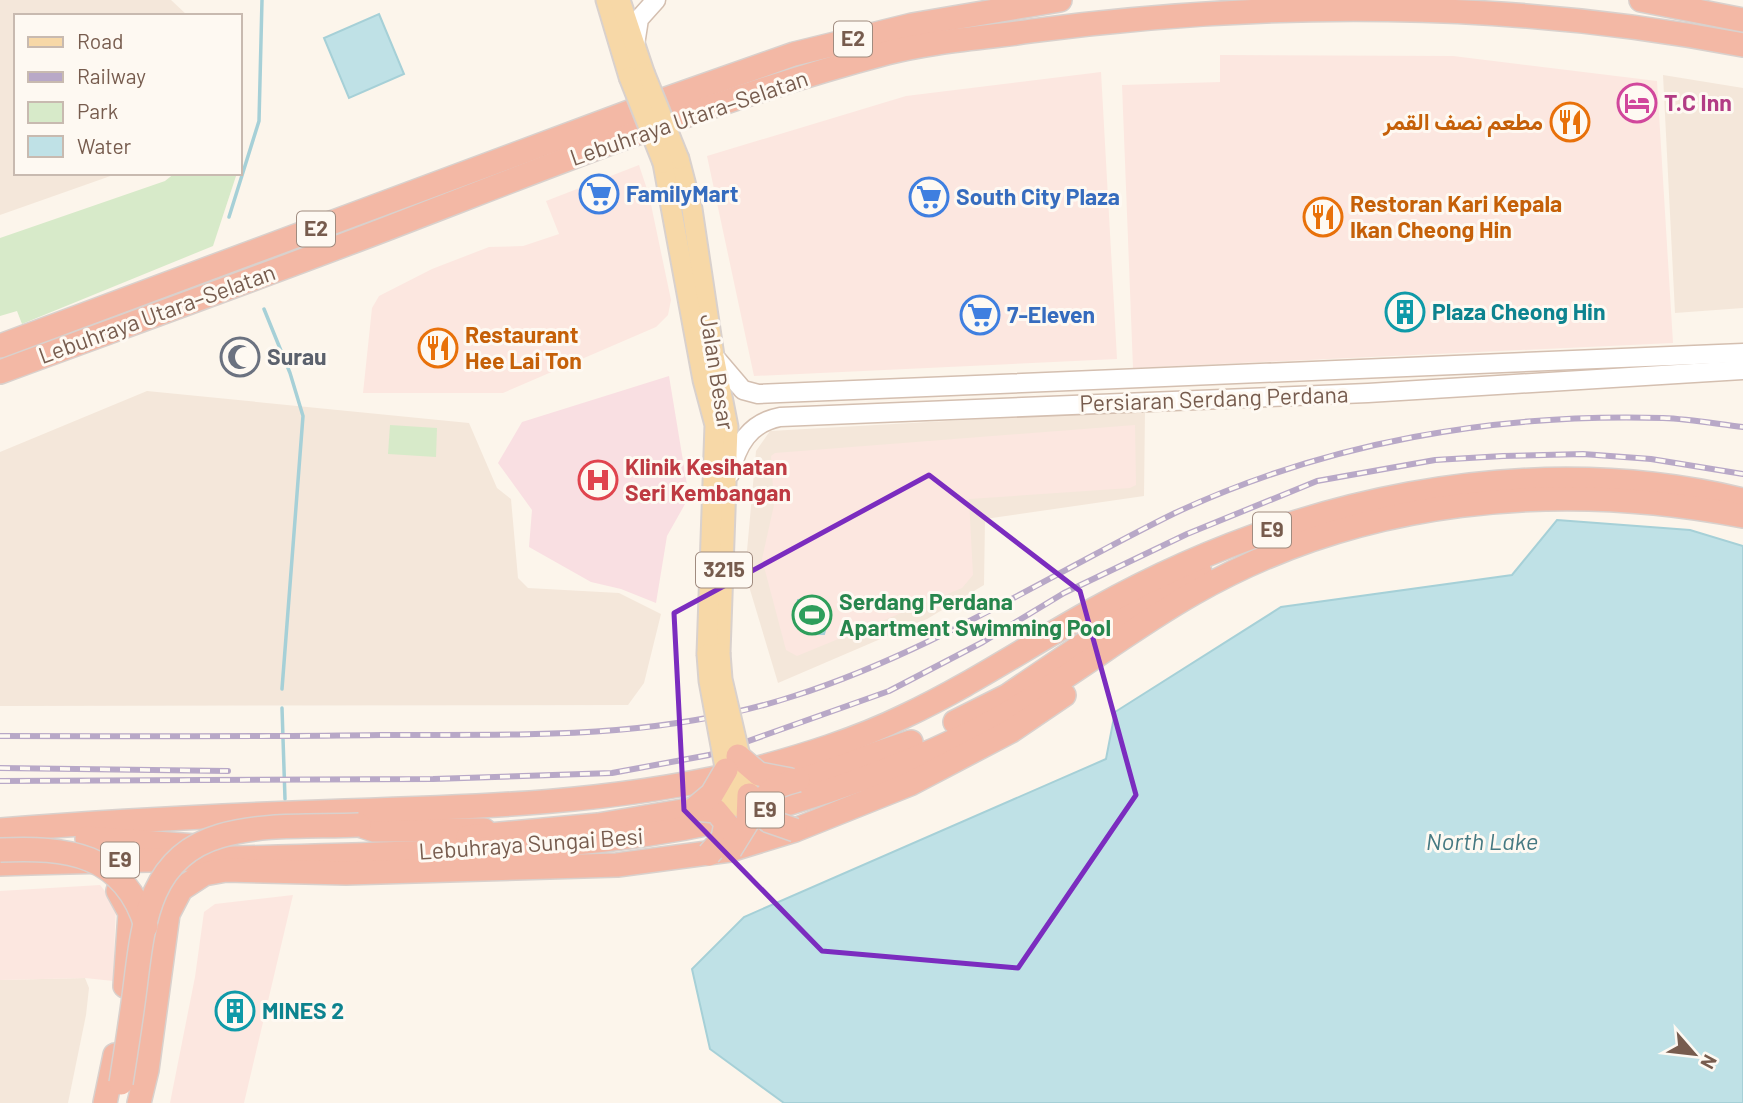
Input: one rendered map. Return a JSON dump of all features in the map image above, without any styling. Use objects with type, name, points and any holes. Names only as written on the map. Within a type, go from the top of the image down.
[{"type":"highway","name":"Lebuhraya Utara–Selatan","points":[[0,346],[618,116],[794,54],[912,25],[1060,0]]},
{"type":"highway","points":[[1641,0],[1743,20]]},
{"type":"highway","name":"Lebuhraya Utara–Selatan","points":[[0,372],[343,246],[680,116],[893,51],[1183,11],[1375,5],[1481,8],[1597,20],[1681,32],[1743,45]]},
{"type":"highway","name":"Lebuhraya Sungai Besi","points":[[0,830],[340,811],[447,809],[595,798],[748,770],[845,741],[905,716],[1096,608],[1234,542],[1326,512],[1406,494],[1467,485],[1538,480],[1637,483],[1743,500]]},
{"type":"highway","name":"Lebuhraya Sungai Besi","points":[[0,864],[380,854],[618,841],[701,826],[789,803],[867,778],[992,722],[1192,594],[1242,568],[1313,537],[1375,520],[1466,505],[1577,499],[1658,503],[1743,516]]},
{"type":"highway","points":[[795,830],[769,821],[762,808],[764,797],[772,789],[889,751],[1007,696],[1134,610],[1216,561],[1234,542]]},
{"type":"highway","points":[[139,1103],[171,905],[188,882],[204,874],[226,870],[261,873],[586,866],[720,852],[795,830],[937,770],[1012,731],[1105,662],[1115,644]]},
{"type":"highway","points":[[694,809],[712,794],[732,763],[749,767],[765,776],[798,780]]},
{"type":"highway","points":[[720,852],[748,821],[749,795]]},
{"type":"highway","points":[[122,1096],[146,913],[156,889],[174,864],[209,840],[235,832],[553,813],[595,798]]},
{"type":"highway","points":[[0,840],[65,837],[195,846],[293,845],[598,825],[694,809],[716,811],[726,823],[720,852]]},
{"type":"highway","points":[[359,825],[374,830],[484,830],[497,833]]},
{"type":"highway","points":[[0,850],[46,848],[80,855],[113,873],[133,897],[142,913],[148,937],[149,970],[122,1096]]},
{"type":"highway","points":[[380,854],[458,869]]},
{"type":"highway","points":[[40,863],[98,875],[120,894],[130,914],[126,980],[105,1103]]},
{"type":"highway","points":[[149,1103],[176,929],[185,903],[197,889],[211,881],[261,873]]},
{"type":"main road","name":"Jalan Besar","points":[[606,0],[692,209],[714,356],[728,426],[728,488],[714,653],[709,681],[732,763],[733,803],[744,807],[749,795]]},
{"type":"main road","name":"Jalan Besar","points":[[620,0],[635,46],[637,74]]},
{"type":"main road","points":[[635,46],[639,19],[656,0]]},
{"type":"main road","name":"Jalan Besar","points":[[671,161],[703,380],[715,425],[714,653]]},
{"type":"main road","name":"Persiaran Serdang Perdana","points":[[728,488],[736,453],[751,428],[760,423],[780,417],[925,400],[998,384],[1743,353]]},
{"type":"main road","name":"Persiaran Serdang Perdana","points":[[714,356],[744,390],[758,394],[899,387],[925,400],[1023,406],[1368,393],[1743,370]]},
{"type":"main road","points":[[1125,380],[1130,394],[1142,402]]},
{"type":"main road","points":[[998,384],[1005,396],[1023,406]]},
{"type":"highlighted area","points":[[929,475],[1080,591],[1136,795],[1018,968],[822,951],[684,810],[674,613]]},
{"type":"shaded area","points":[[0,0],[171,0],[186,14],[14,14],[14,175],[113,175],[0,215]]},
{"type":"shaded area","points":[[1220,55],[1453,56],[1657,81],[1673,343],[1133,368],[1122,85],[1220,82]]},
{"type":"shaded area","name":"South City Plaza","points":[[1101,72],[1117,359],[754,376],[707,156],[906,96]]},
{"type":"shaded area","points":[[1663,75],[1743,88],[1743,308],[1675,313]]},
{"type":"shaded area","points":[[639,165],[649,195],[671,300],[668,315],[656,327],[503,393],[363,393],[372,308],[379,296],[432,269],[489,247],[523,246],[559,234],[546,201]]},
{"type":"shaded area","name":"Klinik Kesihatan Seri Kembangan","points":[[669,376],[689,497],[667,536],[656,603],[621,589],[591,582],[529,547],[532,510],[498,463],[522,422]]},
{"type":"shaded area","points":[[147,391],[469,423],[497,488],[511,499],[518,578],[528,588],[619,593],[661,614],[644,683],[628,705],[0,706],[0,452]]},
{"type":"shaded area","points":[[1145,410],[1144,496],[985,519],[984,585],[927,619],[778,683],[745,573],[756,451],[770,431]]},
{"type":"shaded area","points":[[1135,425],[1136,485],[1130,488],[969,499],[973,575],[962,588],[797,656],[786,650],[762,559],[774,505],[771,456],[775,453]]},
{"type":"shaded area","points":[[100,885],[116,905],[113,981],[85,978],[0,980],[0,891]]},
{"type":"shaded area","name":"MINES 2","points":[[293,895],[244,1103],[170,1103],[195,977],[204,912],[215,904]]},
{"type":"shaded area","points":[[85,978],[89,988],[86,1015],[68,1103],[0,1103],[0,980]]},
{"type":"green space","points":[[172,175],[236,175],[213,246],[22,324],[17,311],[0,316],[0,238],[165,181]]},
{"type":"green space","points":[[390,425],[437,428],[436,457],[388,454]]},
{"type":"water","points":[[379,14],[404,74],[349,98],[324,38]]},
{"type":"water","name":"North Lake","points":[[1557,520],[1690,530],[1743,546],[1743,1103],[784,1103],[710,1049],[692,969],[744,917],[1106,759],[1115,712],[1281,607],[1512,575]]},
{"type":"water","name":"Serdang Perdana Apartment Swimming Pool","points":[[815,599],[820,619],[827,624],[824,634],[807,634],[804,612],[797,606],[798,600]]},
{"type":"waterway","points":[[229,217],[259,121],[262,0]]},
{"type":"waterway","points":[[264,309],[290,373],[303,416],[282,689]]},
{"type":"waterway","points":[[282,708],[285,799]]},
{"type":"railway","points":[[0,736],[538,734],[640,728],[691,721],[742,711],[794,696],[893,658],[988,612],[1175,513],[1233,488],[1352,450],[1476,427],[1538,421],[1663,418],[1743,427]]},
{"type":"railway","points":[[0,781],[433,779],[612,773],[709,755],[889,691],[983,642],[1064,593],[1187,534],[1317,481],[1435,460],[1583,454],[1651,459],[1743,474]]},
{"type":"railway","points":[[0,768],[228,771]]},
{"type":"place","name":"T.C Inn","points":[[1637,103]]},
{"type":"place","name":"مطعم نصف القمر","points":[[1570,122]]},
{"type":"place","name":"FamilyMart","points":[[599,194]]},
{"type":"place","name":"South City Plaza","points":[[929,197]]},
{"type":"place","name":"Restoran Kari Kepala Ikan Cheong Hin","points":[[1323,217]]},
{"type":"place","name":"Plaza Cheong Hin","points":[[1405,312]]},
{"type":"place","name":"7-Eleven","points":[[980,315]]},
{"type":"place","name":"Restaurant Hee Lai Ton","points":[[438,348]]},
{"type":"place","name":"Surau","points":[[240,357]]},
{"type":"place","name":"Klinik Kesihatan Seri Kembangan","points":[[598,480]]},
{"type":"place","name":"Serdang Perdana Apartment Swimming Pool","points":[[812,615]]},
{"type":"place","name":"MINES 2","points":[[235,1011]]}]
